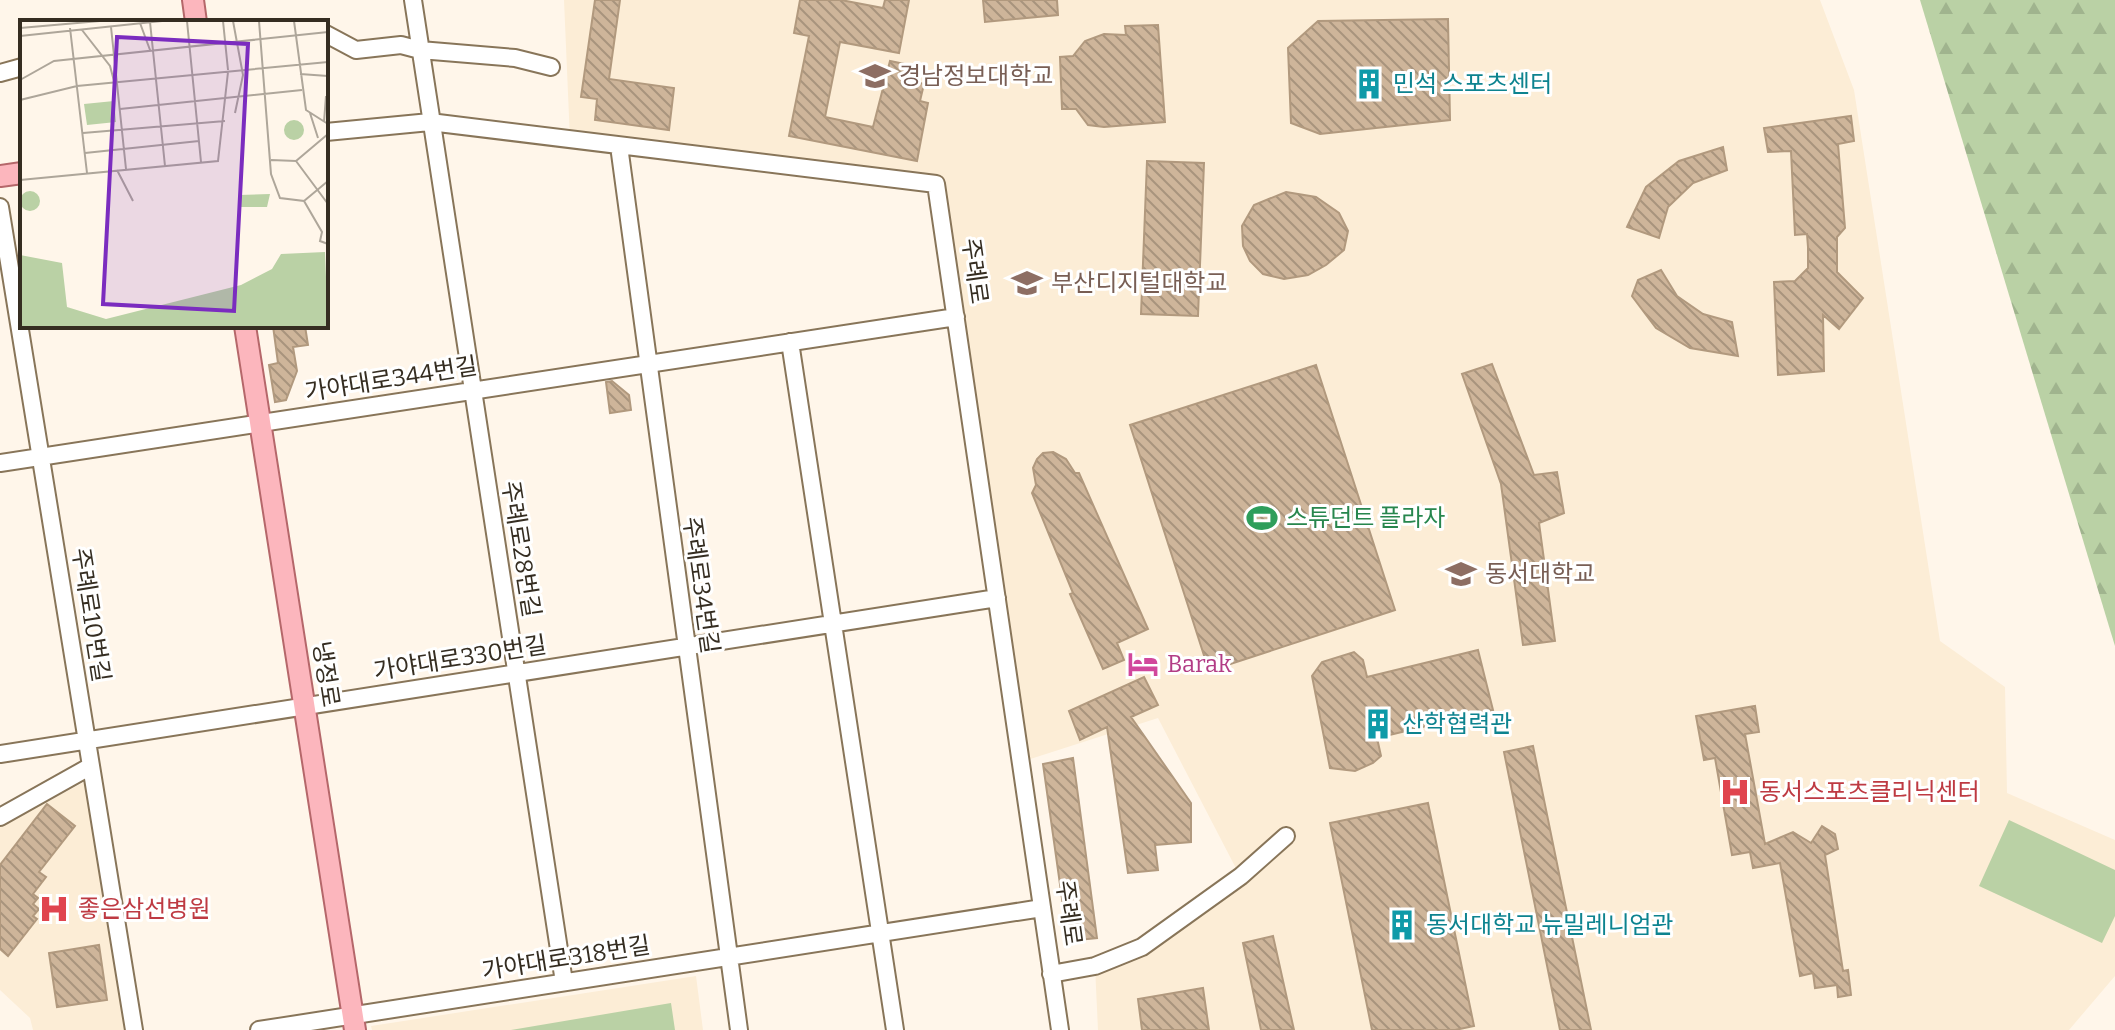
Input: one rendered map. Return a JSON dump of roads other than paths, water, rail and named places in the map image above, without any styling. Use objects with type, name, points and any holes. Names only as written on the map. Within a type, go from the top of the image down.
[{"type":"main road","points":[[193,0],[196,20]]},
{"type":"main road","points":[[0,176],[20,173]]},
{"type":"main road","name":"냉정로","points":[[245,328],[355,1023]]},
{"type":"street","name":"주례로28번길","points":[[413,0],[564,982]]},
{"type":"street","points":[[328,35],[356,50],[401,45],[420,50],[515,58],[551,67]]},
{"type":"street","points":[[0,73],[20,68]]},
{"type":"street","name":"주례로","points":[[328,132],[430,122],[936,184],[1060,1030]]},
{"type":"street","name":"주례로34번길","points":[[619,146],[646,364],[739,1030]]},
{"type":"street","name":"주례로10번길","points":[[0,207],[134,1030]]},
{"type":"street","name":"가야대로344번길","points":[[0,463],[956,317]]},
{"type":"street","points":[[790,342],[895,1030]]},
{"type":"street","name":"가야대로330번길","points":[[0,754],[997,598]]},
{"type":"street","points":[[0,817],[91,766]]},
{"type":"street","name":"주례로","points":[[1051,974],[1095,966],[1142,947],[1241,876],[1286,836]]},
{"type":"street","name":"가야대로318번길","points":[[259,1030],[355,1023],[564,982],[1042,908]]},
{"type":"place","name":"경남정보대학교","points":[[875,76]]},
{"type":"place","name":"민석 스포츠센터","points":[[1369,84]]},
{"type":"place","name":"부산디지털대학교","points":[[1027,283]]},
{"type":"place","name":"스튜던트 플라자","points":[[1262,518]]},
{"type":"place","name":"동서대학교","points":[[1461,574]]},
{"type":"place","name":"Barak","points":[[1143,664]]},
{"type":"place","name":"산학협력관","points":[[1378,724]]},
{"type":"place","name":"동서스포츠클리닉센터","points":[[1735,792]]},
{"type":"place","name":"좋은삼선병원","points":[[54,909]]},
{"type":"place","name":"동서대학교 뉴밀레니엄관","points":[[1402,925]]}]
